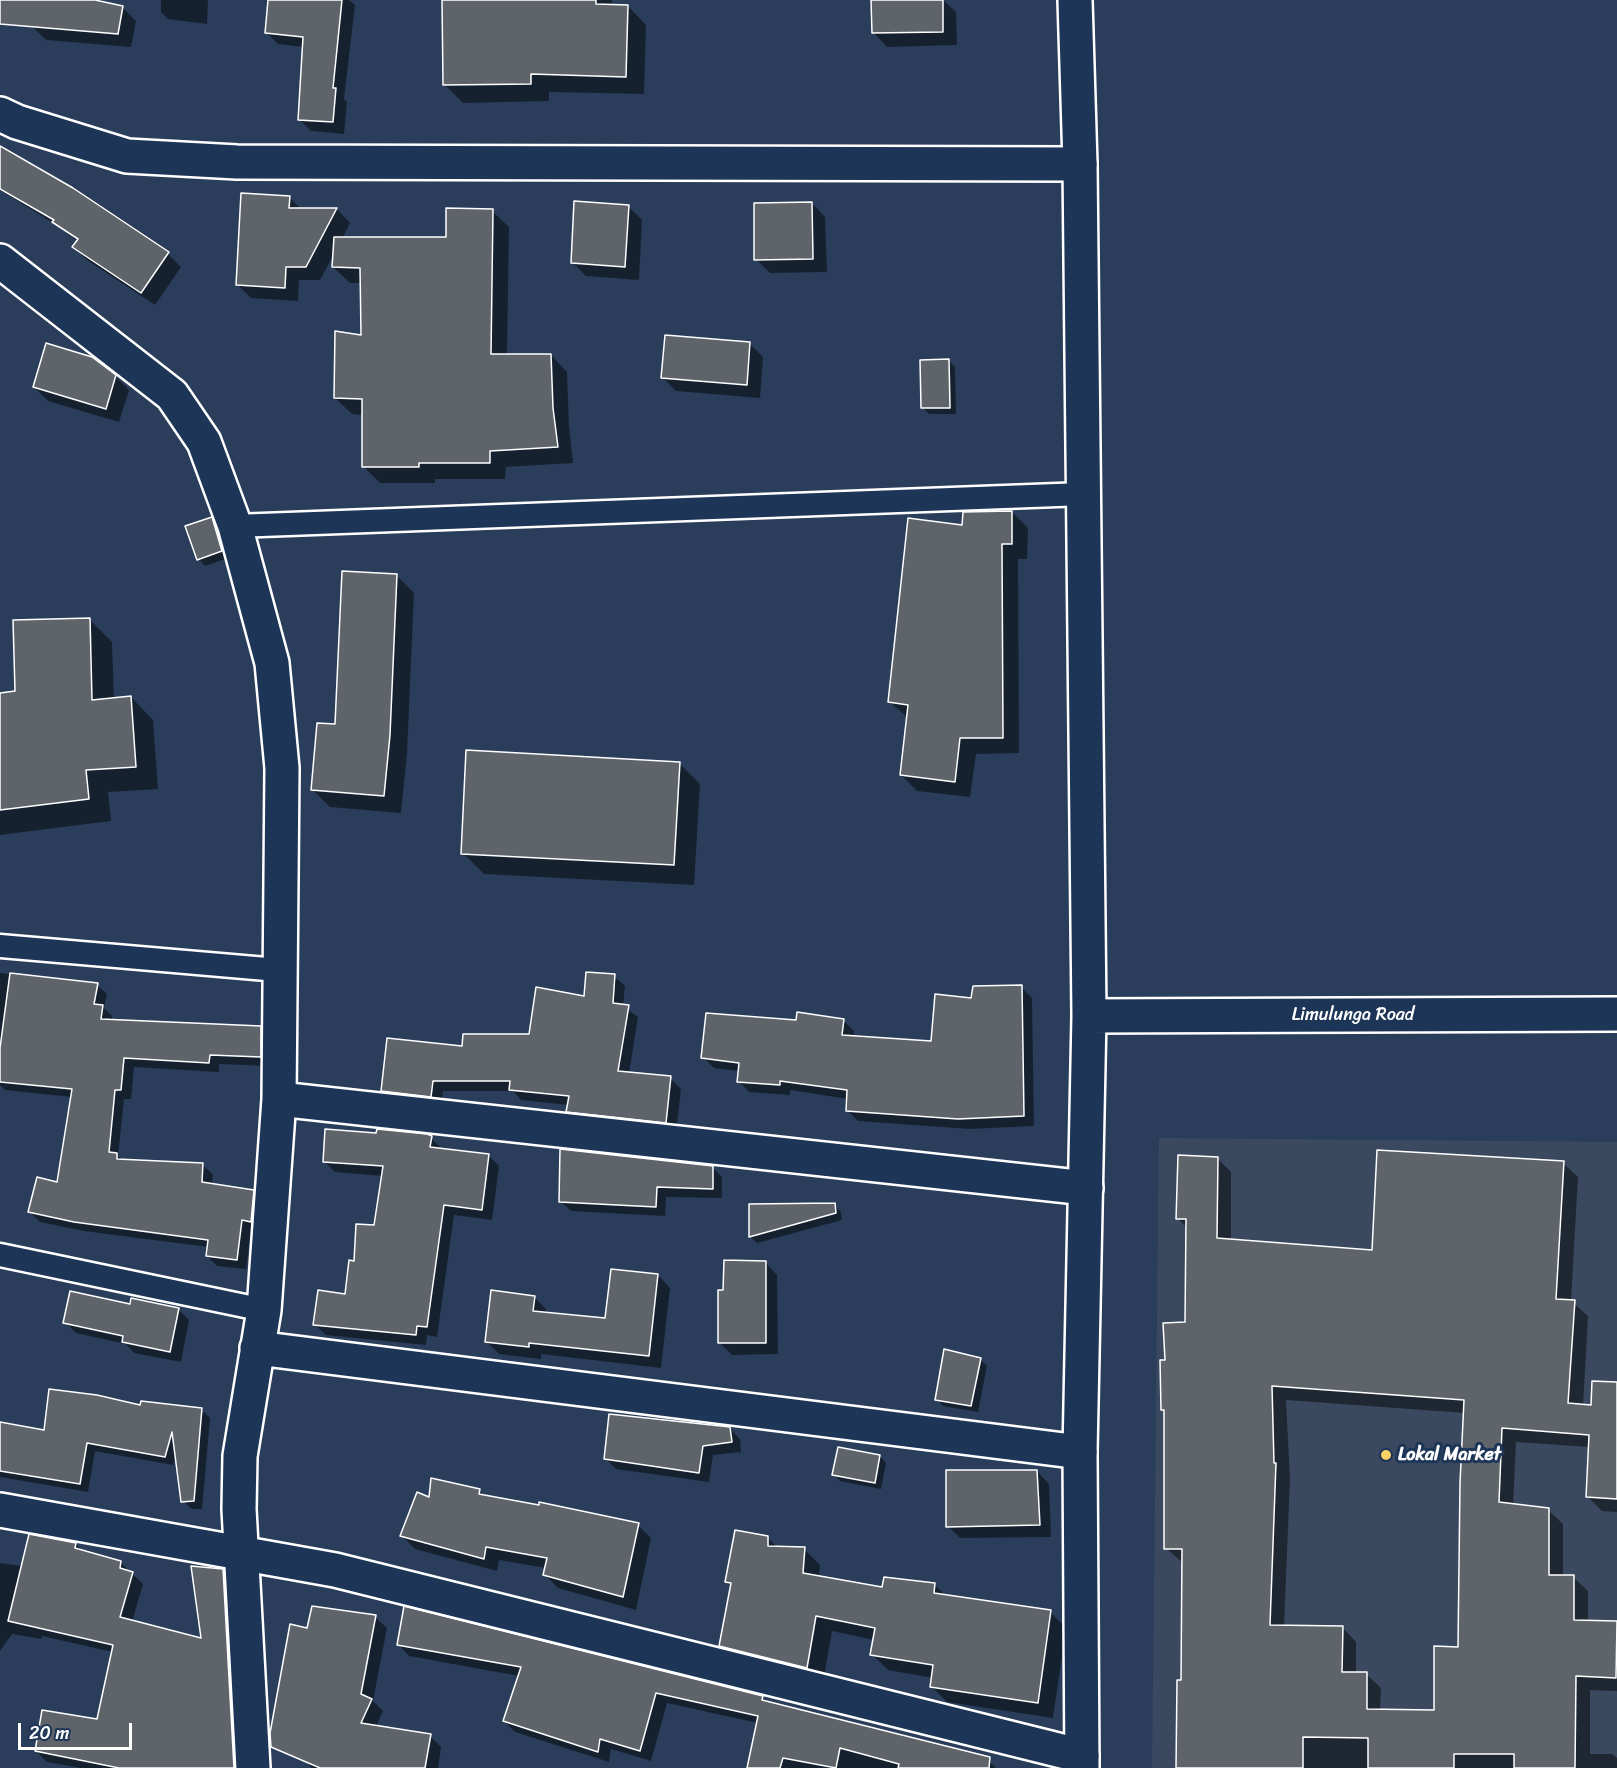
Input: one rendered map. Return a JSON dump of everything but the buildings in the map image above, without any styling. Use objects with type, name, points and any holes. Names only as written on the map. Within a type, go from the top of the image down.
[{"type":"street","points":[[0,1510],[335,1570],[1082,1762],[1080,1452],[1089,1016],[1080,164],[1075,0]]},
{"type":"street","points":[[0,114],[16,122],[126,156],[237,162],[1080,164]]},
{"type":"street","points":[[0,261],[172,394],[204,442],[235,526],[272,663],[282,768],[278,970],[279,1099],[264,1310],[240,1456],[242,1552],[253,1768]]},
{"type":"street","name":"Limulunga Road","points":[[1089,1016],[1617,1014]]},
{"type":"street","points":[[279,1099],[1086,1188]]},
{"type":"street","points":[[257,1348],[1080,1452]]},
{"type":"lane","points":[[235,526],[1084,494]]},
{"type":"lane","points":[[0,946],[278,970]]},
{"type":"lane","points":[[0,1255],[264,1310]]},
{"type":"shaded area","name":"Lokal Market","points":[[1159,1138],[1617,1142],[1617,1768],[1152,1768]]},
{"type":"place","name":"Lokal Market","points":[[1386,1455]]}]
